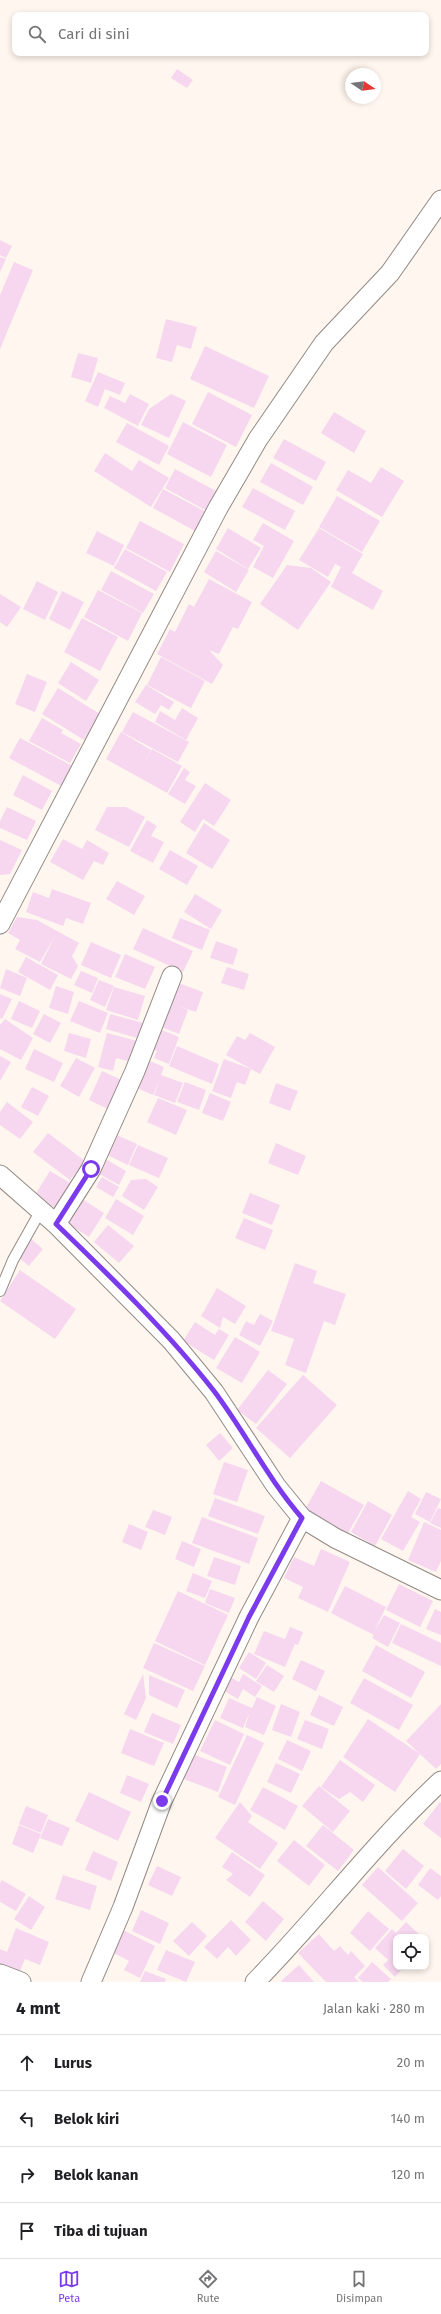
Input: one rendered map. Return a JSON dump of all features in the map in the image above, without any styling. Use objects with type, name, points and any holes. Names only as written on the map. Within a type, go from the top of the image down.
[{"type":"street","points":[[0,924],[218,508],[258,439],[324,344],[390,273],[441,200]]},
{"type":"street","points":[[56,1224],[91,1169],[135,1071],[172,976]]},
{"type":"street","points":[[0,1175],[56,1224],[171,1340],[214,1392],[284,1497],[302,1518],[335,1538],[441,1590]]},
{"type":"street","points":[[91,1982],[123,1907],[162,1801],[249,1617],[302,1518]]},
{"type":"street","points":[[256,1982],[279,1958],[397,1823],[441,1781]]},
{"type":"street","points":[[0,1974],[21,1982]]},
{"type":"lane","points":[[0,1292],[14,1260],[41,1210]]},
{"type":"building","points":[[177,69],[193,80],[187,88],[171,78]]},
{"type":"building","points":[[0,240],[12,246],[6,258],[0,255]]},
{"type":"building","points":[[0,257],[6,259],[0,272]]},
{"type":"building","points":[[14,262],[33,270],[0,349],[0,295]]},
{"type":"building","points":[[166,319],[197,327],[191,349],[177,345],[172,362],[156,358]]},
{"type":"building","points":[[205,346],[269,376],[254,408],[190,379]]},
{"type":"building","points":[[78,353],[98,358],[91,383],[71,377]]},
{"type":"building","points":[[98,372],[125,383],[120,395],[105,389],[98,407],[85,401]]},
{"type":"building","points":[[208,392],[252,415],[236,447],[192,424]]},
{"type":"building","points":[[130,394],[149,404],[138,426],[104,408],[110,396],[125,403]]},
{"type":"building","points":[[171,394],[186,401],[169,438],[141,425],[149,409]]},
{"type":"building","points":[[334,412],[366,431],[354,453],[321,433]]},
{"type":"building","points":[[183,422],[227,445],[211,477],[167,454]]},
{"type":"building","points":[[127,423],[169,446],[159,465],[116,442]]},
{"type":"building","points":[[284,439],[326,462],[316,481],[273,458]]},
{"type":"building","points":[[105,453],[132,471],[139,460],[169,478],[151,507],[94,471]]},
{"type":"building","points":[[271,463],[313,487],[303,505],[260,482]]},
{"type":"building","points":[[381,467],[404,481],[382,517],[336,490],[348,470],[371,483]]},
{"type":"building","points":[[175,469],[218,492],[207,511],[165,488]]},
{"type":"building","points":[[253,488],[295,511],[285,530],[242,507]]},
{"type":"building","points":[[163,489],[206,512],[195,531],[153,508]]},
{"type":"building","points":[[337,496],[380,521],[362,552],[319,527]]},
{"type":"building","points":[[140,521],[184,544],[170,572],[126,548]]},
{"type":"building","points":[[263,523],[294,541],[273,578],[253,567],[264,546],[253,540]]},
{"type":"building","points":[[228,528],[261,548],[248,569],[216,549]]},
{"type":"building","points":[[319,528],[363,554],[352,573],[383,591],[373,610],[331,587],[341,567],[335,564],[328,577],[299,560]]},
{"type":"building","points":[[97,531],[124,545],[114,566],[86,553]]},
{"type":"building","points":[[125,549],[167,572],[156,591],[114,568]]},
{"type":"building","points":[[216,551],[249,570],[236,592],[204,572]]},
{"type":"building","points":[[287,565],[311,568],[331,582],[298,630],[260,604]]},
{"type":"building","points":[[111,571],[154,594],[143,613],[101,590]]},
{"type":"building","points":[[209,579],[252,602],[238,629],[233,627],[219,654],[209,650],[223,665],[212,684],[157,654],[170,629],[175,632],[189,604],[194,607]]},
{"type":"building","points":[[37,581],[58,592],[45,620],[23,609]]},
{"type":"building","points":[[98,590],[142,613],[128,641],[84,617]]},
{"type":"building","points":[[62,591],[84,602],[70,630],[49,619]]},
{"type":"building","points":[[0,594],[21,607],[7,627],[0,622]]},
{"type":"building","points":[[82,618],[118,637],[100,671],[64,652]]},
{"type":"building","points":[[161,657],[205,681],[191,708],[147,685]]},
{"type":"building","points":[[71,662],[99,680],[86,701],[58,683]]},
{"type":"building","points":[[27,674],[47,682],[35,712],[15,704]]},
{"type":"building","points":[[146,685],[174,702],[169,710],[161,705],[155,714],[135,702]]},
{"type":"building","points":[[58,688],[100,714],[84,740],[42,714]]},
{"type":"building","points":[[182,708],[198,718],[186,740],[155,722],[160,711],[175,720]]},
{"type":"building","points":[[133,712],[189,742],[178,762],[122,732]]},
{"type":"building","points":[[42,718],[63,730],[61,733],[81,744],[70,763],[29,741]]},
{"type":"building","points":[[121,732],[151,750],[144,764],[152,749],[182,766],[167,793],[106,759]]},
{"type":"building","points":[[20,738],[78,769],[67,789],[9,758]]},
{"type":"building","points":[[184,768],[190,772],[185,780],[196,786],[185,804],[168,794]]},
{"type":"building","points":[[23,775],[52,791],[42,810],[13,795]]},
{"type":"building","points":[[205,783],[231,800],[214,826],[203,819],[195,832],[180,822]]},
{"type":"building","points":[[7,807],[36,821],[27,840],[0,828],[0,821]]},
{"type":"building","points":[[107,807],[126,807],[145,817],[129,847],[95,830]]},
{"type":"building","points":[[147,820],[157,826],[151,836],[164,842],[153,863],[130,851]]},
{"type":"building","points":[[204,823],[230,840],[212,869],[186,853]]},
{"type":"building","points":[[63,839],[82,849],[87,840],[109,853],[103,865],[94,861],[83,880],[50,862]]},
{"type":"building","points":[[0,840],[22,850],[10,874],[0,875]]},
{"type":"building","points":[[170,850],[198,866],[187,885],[159,869]]},
{"type":"building","points":[[117,881],[145,896],[134,915],[106,899]]},
{"type":"building","points":[[52,889],[91,903],[83,924],[66,918],[63,926],[26,912],[33,892],[49,898]]},
{"type":"building","points":[[195,894],[222,910],[211,929],[184,912]]},
{"type":"building","points":[[17,917],[37,920],[79,943],[72,956],[78,966],[71,979],[41,964],[55,936],[40,962],[15,949],[20,940],[8,933]]},
{"type":"building","points":[[180,918],[210,930],[202,950],[172,938]]},
{"type":"building","points":[[143,928],[193,951],[183,972],[133,949]]},
{"type":"building","points":[[216,941],[238,949],[233,965],[210,958]]},
{"type":"building","points":[[91,942],[121,955],[111,978],[81,965]]},
{"type":"building","points":[[125,954],[155,967],[145,989],[115,977]]},
{"type":"building","points":[[26,957],[58,975],[50,990],[18,972]]},
{"type":"building","points":[[227,967],[249,974],[244,990],[221,983]]},
{"type":"building","points":[[6,969],[27,978],[20,996],[0,988]]},
{"type":"building","points":[[81,971],[98,978],[92,993],[74,985]]},
{"type":"building","points":[[99,980],[114,986],[105,1007],[90,1000]]},
{"type":"building","points":[[173,981],[203,992],[196,1012],[178,1006],[188,1010],[179,1034],[156,1025]]},
{"type":"building","points":[[56,986],[74,992],[68,1014],[49,1008]]},
{"type":"building","points":[[114,987],[145,996],[138,1020],[106,1010]]},
{"type":"building","points":[[0,994],[12,999],[2,1019],[0,1018]]},
{"type":"building","points":[[19,1001],[40,1011],[32,1028],[11,1019]]},
{"type":"building","points":[[79,1001],[108,1013],[100,1033],[70,1021]]},
{"type":"building","points":[[44,1014],[61,1023],[50,1043],[33,1034]]},
{"type":"building","points":[[110,1014],[147,1024],[144,1040],[106,1029]]},
{"type":"building","points":[[5,1019],[33,1038],[21,1060],[0,1049],[0,1025]]},
{"type":"building","points":[[154,1027],[179,1037],[169,1064],[154,1058],[157,1051],[147,1047]]},
{"type":"building","points":[[69,1033],[91,1039],[86,1058],[64,1051]]},
{"type":"building","points":[[107,1033],[137,1041],[131,1062],[116,1058],[113,1071],[98,1067]]},
{"type":"building","points":[[250,1033],[275,1047],[260,1074],[226,1055],[237,1036],[245,1040]]},
{"type":"building","points":[[177,1046],[219,1064],[212,1084],[169,1066]]},
{"type":"building","points":[[34,1049],[63,1063],[54,1082],[25,1069]]},
{"type":"building","points":[[0,1056],[11,1062],[0,1081]]},
{"type":"building","points":[[76,1058],[95,1068],[79,1097],[60,1086]]},
{"type":"building","points":[[143,1058],[164,1067],[161,1075],[183,1083],[175,1103],[154,1095],[160,1078],[153,1095],[132,1086]]},
{"type":"building","points":[[224,1059],[251,1069],[245,1085],[237,1082],[231,1098],[212,1091]]},
{"type":"building","points":[[102,1071],[126,1082],[112,1111],[89,1100]]},
{"type":"building","points":[[185,1082],[206,1090],[199,1110],[177,1102]]},
{"type":"building","points":[[276,1083],[298,1091],[290,1111],[269,1103]]},
{"type":"building","points":[[32,1087],[49,1096],[38,1116],[21,1107]]},
{"type":"building","points":[[210,1093],[231,1102],[223,1121],[202,1113]]},
{"type":"building","points":[[158,1098],[187,1110],[176,1135],[147,1122]]},
{"type":"building","points":[[7,1102],[33,1122],[20,1139],[0,1125],[0,1112]]},
{"type":"building","points":[[110,1132],[137,1144],[128,1165],[101,1152]]},
{"type":"building","points":[[48,1133],[85,1161],[70,1180],[33,1152]]},
{"type":"building","points":[[276,1143],[306,1156],[298,1175],[268,1163]]},
{"type":"building","points":[[138,1145],[168,1158],[159,1178],[129,1165]]},
{"type":"building","points":[[102,1157],[126,1171],[119,1185],[94,1171]]},
{"type":"building","points":[[50,1171],[72,1184],[57,1209],[35,1195]]},
{"type":"building","points":[[102,1177],[119,1187],[113,1197],[96,1187]]},
{"type":"building","points":[[146,1179],[158,1187],[144,1210],[122,1196],[131,1180]]},
{"type":"building","points":[[250,1193],[280,1205],[272,1225],[242,1213]]},
{"type":"building","points":[[82,1199],[104,1213],[89,1237],[67,1223]]},
{"type":"building","points":[[116,1199],[144,1216],[133,1235],[105,1218]]},
{"type":"building","points":[[244,1218],[273,1230],[265,1250],[235,1238]]},
{"type":"building","points":[[108,1225],[134,1246],[119,1263],[94,1242]]},
{"type":"building","points":[[31,1239],[43,1249],[29,1266],[18,1257]]},
{"type":"building","points":[[295,1263],[317,1271],[313,1283],[346,1294],[335,1325],[324,1321],[306,1373],[285,1365],[294,1339],[271,1331]]},
{"type":"building","points":[[20,1270],[76,1309],[55,1339],[0,1301]]},
{"type":"building","points":[[217,1288],[246,1306],[235,1324],[223,1317],[220,1328],[201,1316]]},
{"type":"building","points":[[260,1314],[273,1321],[260,1346],[239,1335],[246,1321],[254,1325]]},
{"type":"building","points":[[195,1322],[215,1335],[219,1329],[229,1335],[214,1360],[183,1341]]},
{"type":"building","points":[[235,1337],[260,1352],[242,1383],[216,1368]]},
{"type":"building","points":[[268,1370],[287,1384],[256,1424],[237,1410]]},
{"type":"building","points":[[303,1375],[337,1405],[290,1458],[256,1428]]},
{"type":"building","points":[[220,1433],[233,1448],[219,1461],[206,1445]]},
{"type":"building","points":[[224,1462],[248,1470],[237,1502],[213,1494]]},
{"type":"building","points":[[321,1481],[364,1505],[347,1535],[304,1511]]},
{"type":"building","points":[[408,1491],[421,1499],[411,1517],[420,1522],[403,1551],[381,1539]]},
{"type":"building","points":[[426,1492],[441,1499],[430,1522],[415,1514]]},
{"type":"building","points":[[215,1498],[265,1516],[258,1534],[208,1516]]},
{"type":"building","points":[[368,1501],[392,1515],[375,1546],[351,1532]]},
{"type":"building","points":[[438,1508],[441,1509],[441,1528],[430,1523]]},
{"type":"building","points":[[153,1510],[172,1517],[165,1535],[145,1527]]},
{"type":"building","points":[[202,1517],[258,1538],[249,1564],[192,1543]]},
{"type":"building","points":[[424,1522],[441,1530],[441,1561],[436,1572],[408,1560]]},
{"type":"building","points":[[129,1524],[148,1532],[141,1550],[122,1542]]},
{"type":"building","points":[[182,1541],[201,1549],[194,1567],[175,1559]]},
{"type":"building","points":[[321,1549],[350,1562],[328,1612],[298,1598],[303,1587],[284,1578],[294,1557],[314,1566]]},
{"type":"building","points":[[214,1557],[241,1566],[235,1585],[207,1576]]},
{"type":"building","points":[[193,1573],[212,1581],[205,1598],[186,1591]]},
{"type":"building","points":[[399,1584],[433,1601],[420,1627],[386,1610]]},
{"type":"building","points":[[345,1586],[386,1607],[374,1632],[384,1615],[400,1623],[388,1647],[372,1638],[374,1635],[331,1613]]},
{"type":"building","points":[[210,1589],[235,1598],[229,1613],[205,1603]]},
{"type":"building","points":[[178,1591],[228,1615],[205,1665],[155,1641]]},
{"type":"building","points":[[435,1609],[441,1612],[441,1635],[426,1629]]},
{"type":"building","points":[[401,1624],[441,1643],[441,1666],[392,1643]]},
{"type":"building","points":[[290,1627],[303,1632],[298,1645],[295,1644],[285,1667],[254,1654],[264,1631],[285,1639]]},
{"type":"building","points":[[154,1643],[205,1666],[193,1691],[143,1668]]},
{"type":"building","points":[[376,1645],[425,1672],[411,1698],[362,1671]]},
{"type":"building","points":[[249,1652],[266,1663],[256,1679],[239,1668]]},
{"type":"building","points":[[301,1660],[325,1671],[316,1691],[292,1679]]},
{"type":"building","points":[[267,1665],[284,1676],[274,1692],[256,1681]]},
{"type":"building","points":[[143,1674],[146,1698],[136,1720],[124,1714]]},
{"type":"building","points":[[243,1674],[262,1686],[255,1697],[243,1689],[238,1699],[219,1688],[227,1675],[239,1682]]},
{"type":"building","points":[[149,1675],[185,1690],[177,1708],[149,1695]]},
{"type":"building","points":[[364,1678],[413,1705],[399,1730],[350,1703]]},
{"type":"building","points":[[319,1695],[343,1707],[334,1726],[310,1715]]},
{"type":"building","points":[[257,1697],[276,1706],[264,1735],[245,1727],[250,1712],[243,1728],[220,1718],[229,1698],[252,1708]]},
{"type":"building","points":[[281,1704],[300,1712],[291,1737],[272,1730]]},
{"type":"building","points":[[441,1704],[441,1764],[436,1769],[406,1741]]},
{"type":"building","points":[[152,1713],[181,1725],[173,1744],[144,1732]]},
{"type":"building","points":[[368,1719],[420,1754],[395,1792],[343,1757]]},
{"type":"building","points":[[215,1720],[244,1734],[230,1765],[200,1751]]},
{"type":"building","points":[[305,1720],[329,1729],[322,1749],[297,1739]]},
{"type":"building","points":[[130,1729],[164,1743],[154,1766],[121,1753]]},
{"type":"building","points":[[247,1735],[264,1743],[235,1805],[218,1797]]},
{"type":"building","points":[[287,1740],[311,1751],[302,1771],[278,1759]]},
{"type":"building","points":[[190,1753],[227,1767],[218,1792],[181,1778]]},
{"type":"building","points":[[340,1760],[375,1785],[363,1802],[350,1792],[339,1799],[321,1787]]},
{"type":"building","points":[[276,1763],[300,1774],[291,1793],[267,1782]]},
{"type":"building","points":[[127,1775],[149,1784],[141,1802],[120,1793]]},
{"type":"building","points":[[319,1786],[350,1811],[333,1832],[302,1806]]},
{"type":"building","points":[[263,1787],[298,1806],[285,1830],[250,1810]]},
{"type":"building","points":[[89,1792],[131,1812],[118,1841],[75,1821]]},
{"type":"building","points":[[240,1802],[252,1816],[248,1822],[278,1843],[260,1869],[215,1838]]},
{"type":"building","points":[[440,1802],[441,1803],[441,1838],[423,1824]]},
{"type":"building","points":[[26,1806],[48,1815],[41,1833],[19,1824]]},
{"type":"building","points":[[48,1819],[70,1828],[62,1846],[40,1838]]},
{"type":"building","points":[[19,1825],[41,1834],[33,1853],[12,1844]]},
{"type":"building","points":[[323,1825],[354,1850],[338,1871],[306,1846]]},
{"type":"building","points":[[294,1840],[325,1865],[309,1886],[277,1861]]},
{"type":"building","points":[[403,1849],[424,1866],[406,1889],[385,1871]]},
{"type":"building","points":[[93,1851],[118,1862],[111,1881],[85,1870]]},
{"type":"building","points":[[232,1852],[265,1875],[250,1897],[226,1880],[233,1874],[222,1867]]},
{"type":"building","points":[[157,1866],[181,1877],[172,1896],[148,1885]]},
{"type":"building","points":[[378,1867],[418,1903],[402,1921],[362,1885]]},
{"type":"building","points":[[430,1868],[441,1876],[441,1896],[438,1900],[418,1885]]},
{"type":"building","points":[[63,1875],[97,1886],[90,1910],[55,1899]]},
{"type":"building","points":[[2,1880],[26,1894],[16,1911],[0,1902],[0,1883]]},
{"type":"building","points":[[29,1896],[45,1907],[31,1930],[14,1919]]},
{"type":"building","points":[[263,1901],[284,1919],[266,1941],[245,1922]]},
{"type":"building","points":[[141,1910],[169,1923],[160,1944],[132,1931]]},
{"type":"building","points":[[368,1911],[389,1929],[370,1951],[350,1933]]},
{"type":"building","points":[[231,1920],[251,1940],[236,1956],[228,1947],[217,1959],[204,1947]]},
{"type":"building","points":[[192,1922],[207,1936],[189,1956],[173,1941]]},
{"type":"building","points":[[406,1922],[419,1934],[393,1934],[393,1970],[401,1970],[395,1977],[383,1965],[388,1960],[375,1948],[392,1929],[396,1933]]},
{"type":"building","points":[[16,1928],[49,1942],[40,1965],[25,1959],[17,1978],[0,1971],[0,1949],[7,1952]]},
{"type":"building","points":[[123,1930],[155,1946],[140,1978],[124,1970],[129,1961],[112,1952]]},
{"type":"building","points":[[319,1934],[334,1951],[340,1946],[348,1955],[351,1951],[365,1966],[354,1977],[359,1982],[326,1982],[298,1953]]},
{"type":"building","points":[[166,1950],[195,1962],[186,1982],[157,1970]]},
{"type":"building","points":[[372,1962],[391,1979],[388,1982],[363,1982],[358,1978]]},
{"type":"building","points":[[299,1965],[314,1982],[281,1981]]},
{"type":"building","points":[[145,1971],[166,1979],[165,1982],[140,1982]]},
{"type":"route","points":[[91,1169],[56,1224],[171,1340],[214,1392],[241,1430],[276,1486],[302,1518],[249,1617],[207,1703],[162,1801]]}]
